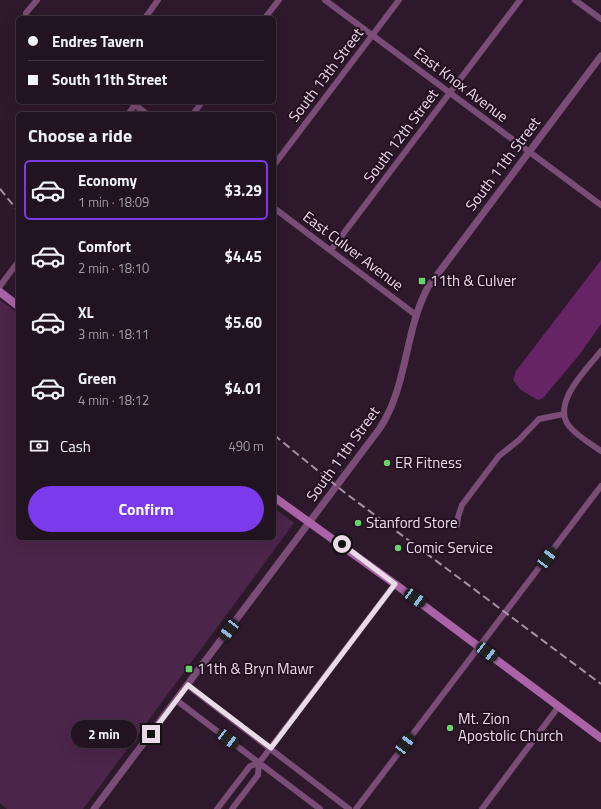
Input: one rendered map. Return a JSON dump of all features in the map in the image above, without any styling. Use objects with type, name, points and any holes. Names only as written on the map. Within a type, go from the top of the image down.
[{"type":"main road","points":[[0,292],[16,304]]},
{"type":"main road","points":[[276,498],[395,584],[601,738]]},
{"type":"street","points":[[26,16],[37,0]]},
{"type":"street","points":[[146,16],[158,0]]},
{"type":"street","points":[[267,16],[279,0]]},
{"type":"street","name":"East Knox Avenue","points":[[325,0],[601,205]]},
{"type":"street","name":"South 13th Street","points":[[276,162],[399,0]]},
{"type":"street","name":"South 12th Street","points":[[331,250],[520,0]]},
{"type":"street","points":[[575,0],[601,19]]},
{"type":"street","name":"South 11th Street","points":[[94,809],[380,428],[389,414],[399,389],[416,315],[433,278],[601,56]]},
{"type":"street","points":[[134,104],[144,112]]},
{"type":"street","name":"East Culver Avenue","points":[[276,211],[331,250],[416,315]]},
{"type":"street","points":[[0,286],[16,265]]},
{"type":"street","points":[[601,351],[568,395],[564,407],[564,414],[570,427],[601,451]]},
{"type":"street","points":[[457,526],[462,505],[499,456],[519,440],[539,419],[564,414]]},
{"type":"street","points":[[356,809],[601,486]]},
{"type":"street","points":[[232,809],[258,774],[260,763],[395,584]]},
{"type":"street","points":[[188,685],[349,809]]},
{"type":"street","points":[[176,700],[320,809]]},
{"type":"street","points":[[482,809],[559,706]]},
{"type":"street","points":[[217,809],[250,766],[260,763]]},
{"type":"shaded area","points":[[601,260],[601,324],[580,354],[543,398],[538,400],[521,390],[513,380],[516,371]]},
{"type":"shaded area","points":[[0,300],[16,312],[16,540],[276,540],[276,510],[294,523],[83,809],[7,809],[0,803]]},
{"type":"railway","points":[[0,189],[16,209]]},
{"type":"railway","points":[[276,437],[344,492],[601,684]]},
{"type":"place","name":"11th & Culver","points":[[422,281]]},
{"type":"place","name":"ER Fitness","points":[[387,463]]},
{"type":"place","name":"Stanford Store","points":[[358,523]]},
{"type":"place","name":"Comic Service","points":[[398,548]]},
{"type":"place","name":"11th & Bryn Mawr","points":[[189,669]]},
{"type":"place","name":"Mt. Zion Apostolic Church","points":[[450,728]]},
{"type":"route","points":[[151,734],[188,685],[271,748],[395,584],[342,544]]}]
